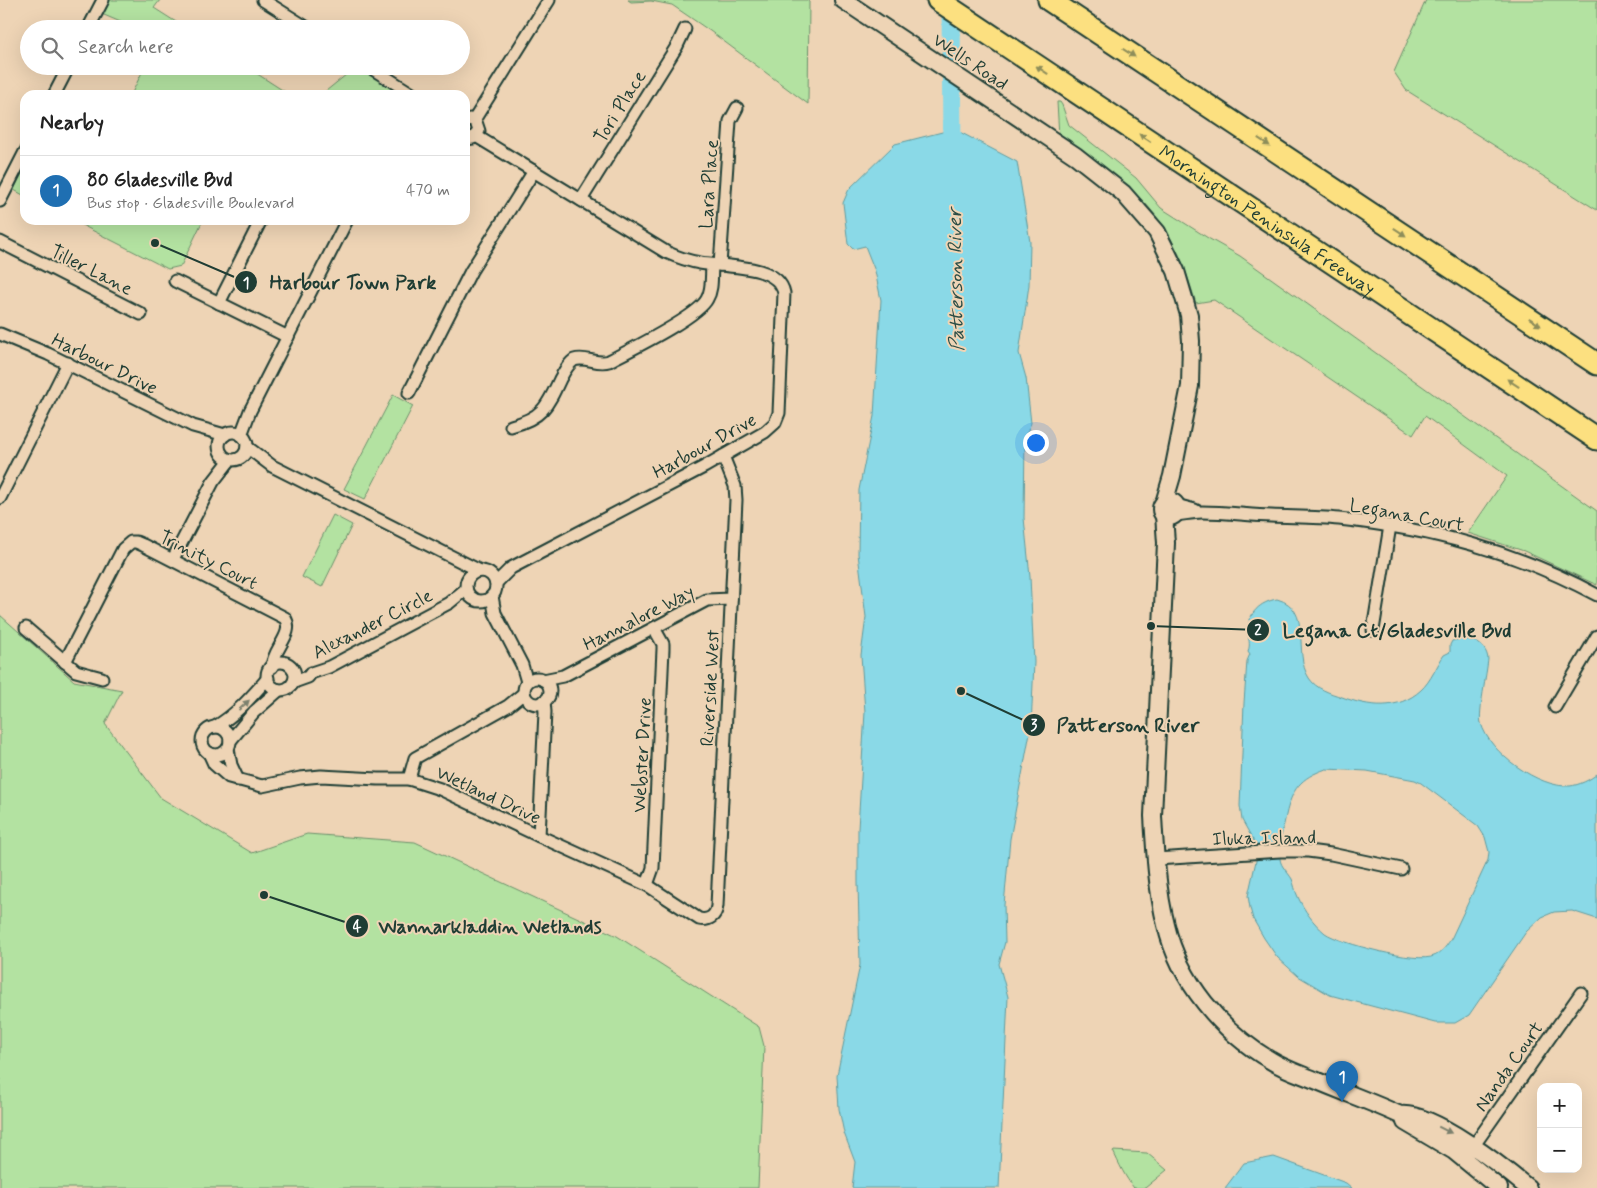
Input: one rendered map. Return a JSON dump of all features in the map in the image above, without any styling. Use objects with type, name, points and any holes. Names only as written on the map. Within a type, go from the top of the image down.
[{"type":"highway","name":"Mornington Peninsula Freeway","points":[[938,0],[1597,439]]},
{"type":"highway","points":[[1049,0],[1596,363]]},
{"type":"highway","points":[[1542,401],[1577,437],[1597,453]]},
{"type":"main road","name":"Wells Road","points":[[843,0],[1076,156],[1123,193],[1157,232],[1176,271],[1188,315],[1192,357],[1190,386],[1172,476],[1171,509]]},
{"type":"main road","points":[[1171,509],[1170,533],[1166,543],[1153,816],[1156,859],[1166,925],[1172,946],[1185,972],[1212,1012],[1237,1036],[1271,1061],[1400,1115],[1408,1114],[1431,1123],[1469,1152],[1508,1171],[1528,1188]]},
{"type":"main road","points":[[1469,1152],[1497,1187]]},
{"type":"street","points":[[93,20],[103,0]]},
{"type":"street","points":[[263,0],[295,20]]},
{"type":"street","points":[[470,118],[549,0]]},
{"type":"street","name":"Tori Place","points":[[581,200],[686,30]]},
{"type":"street","points":[[57,90],[64,75]]},
{"type":"street","points":[[382,75],[406,90]]},
{"type":"street","name":"Lara Place","points":[[511,426],[529,420],[542,412],[565,369],[574,360],[609,361],[686,318],[699,309],[707,300],[716,265],[730,121],[737,108]]},
{"type":"street","points":[[470,121],[479,128],[470,137]]},
{"type":"street","name":"Harbour Drive","points":[[470,137],[534,171],[666,252],[682,259],[748,268],[764,273],[780,284],[784,293],[779,413],[773,426],[766,432],[722,456],[511,568],[496,583]]},
{"type":"street","points":[[0,201],[20,162]]},
{"type":"street","points":[[408,393],[471,271],[534,171]]},
{"type":"street","points":[[219,303],[258,225]]},
{"type":"street","points":[[213,482],[220,441],[232,434],[250,411],[344,225]]},
{"type":"street","name":"Tiller Lane","points":[[0,242],[141,314]]},
{"type":"street","points":[[175,281],[288,337]]},
{"type":"street","name":"Harbour Drive","points":[[0,334],[68,364],[193,426],[232,434]]},
{"type":"street","points":[[0,498],[68,364]]},
{"type":"street","name":"Harbour Drive","points":[[193,426],[219,450]]},
{"type":"street","points":[[232,434],[246,442],[247,447],[272,466],[484,572],[496,583],[496,590],[489,599],[471,592]]},
{"type":"street","points":[[173,559],[213,482],[235,459],[246,451],[247,447]]},
{"type":"street","points":[[219,450],[226,458],[272,466]]},
{"type":"street","name":"Riverside West","points":[[708,919],[716,913],[717,906],[736,495],[735,486],[722,456]]},
{"type":"street","name":"Legana Court","points":[[1171,509],[1331,519],[1390,526],[1459,540],[1500,552],[1548,570],[1597,595]]},
{"type":"street","points":[[1373,630],[1390,526]]},
{"type":"street","name":"Trinity Court","points":[[65,662],[124,547],[129,543],[136,542],[173,559],[285,618],[288,625],[284,640]]},
{"type":"street","points":[[457,560],[471,592],[489,610],[495,613]]},
{"type":"street","name":"Harbour Drive","points":[[484,572],[511,568]]},
{"type":"street","points":[[471,592],[474,573],[484,572]]},
{"type":"street","name":"Alexander Circle","points":[[294,682],[308,677],[311,673],[329,667],[471,592]]},
{"type":"street","points":[[492,596],[495,613],[522,665],[544,726]]},
{"type":"street","name":"Hannalore Way","points":[[409,779],[415,758],[508,706],[531,689],[563,676],[707,600],[731,599]]},
{"type":"street","points":[[26,628],[78,672],[102,678]]},
{"type":"street","name":"Webster Drive","points":[[647,885],[653,868],[663,649],[663,644],[654,628]]},
{"type":"street","points":[[1555,706],[1597,636]]},
{"type":"street","points":[[272,667],[272,658],[284,640]]},
{"type":"street","points":[[284,640],[296,675],[294,682],[288,689],[279,690],[272,687],[268,678],[268,672],[272,667],[283,662],[292,667]]},
{"type":"street","name":"Alexander Circle","points":[[292,667],[311,673]]},
{"type":"street","name":"Hannalore Way","points":[[547,696],[563,676]]},
{"type":"street","points":[[268,678],[256,693],[236,712],[215,727],[207,730],[202,737],[203,746],[209,753],[213,755],[221,754],[254,712],[279,690]]},
{"type":"street","points":[[531,689],[548,686],[538,836]]},
{"type":"street","points":[[531,689],[540,703],[547,696]]},
{"type":"street","points":[[215,727],[224,729],[230,737],[230,765],[238,780]]},
{"type":"street","name":"Wetland Drive","points":[[209,753],[211,760],[217,768],[229,777],[262,786],[300,778],[321,776],[409,779],[440,789],[647,885],[699,919],[708,919]]},
{"type":"street","name":"Iluka Island","points":[[1156,859],[1308,851],[1401,869]]},
{"type":"street","name":"Nanda Court","points":[[1469,1152],[1581,992]]},
{"type":"street","points":[[1497,1187],[1508,1171]]},
{"type":"green space","points":[[106,0],[160,0],[154,8],[173,20],[116,20],[97,12]]},
{"type":"green space","points":[[628,0],[807,0],[809,2],[808,104],[672,5],[651,1],[631,2]]},
{"type":"green space","points":[[1426,0],[1597,0],[1597,210],[1406,90],[1394,72]]},
{"type":"green space","points":[[141,75],[259,75],[282,90],[133,90]]},
{"type":"green space","points":[[346,75],[374,75],[396,90],[327,90]]},
{"type":"green space","points":[[1057,102],[1060,102],[1062,105],[1069,125],[1136,178],[1161,208],[1240,256],[1597,511],[1597,585],[1524,551],[1468,533],[1507,476],[1425,416],[1413,435],[1214,300],[1196,303],[1175,246],[1155,214],[1117,177],[1059,136]]},
{"type":"green space","points":[[20,176],[20,193],[14,190]]},
{"type":"green space","points":[[82,225],[201,225],[181,266],[168,269]]},
{"type":"green space","points":[[393,395],[413,406],[365,499],[344,489]]},
{"type":"green space","points":[[333,515],[352,525],[322,587],[302,577]]},
{"type":"green space","points":[[0,615],[74,681],[122,690],[105,724],[161,798],[252,853],[307,834],[415,842],[617,936],[759,1027],[764,1046],[758,1188],[0,1188]]},
{"type":"green space","points":[[1113,1151],[1147,1153],[1167,1170],[1145,1188],[1134,1188]]},
{"type":"water","points":[[954,129],[1017,162],[1030,242],[1029,285],[1019,353],[1026,378],[1031,423],[1025,437],[1024,518],[1030,577],[1034,662],[1031,727],[1010,839],[1004,905],[1005,942],[999,964],[1008,997],[999,1188],[852,1188],[855,1162],[844,1133],[839,1109],[837,1075],[860,965],[858,829],[865,712],[861,655],[866,617],[858,554],[859,490],[874,416],[881,300],[875,271],[865,246],[853,249],[848,244],[843,203],[849,189],[895,144]]},
{"type":"water","points":[[1277,599],[1288,604],[1295,612],[1299,622],[1304,668],[1312,682],[1328,692],[1362,703],[1373,705],[1393,704],[1412,697],[1425,686],[1444,655],[1450,652],[1452,641],[1464,639],[1475,642],[1484,648],[1487,653],[1488,659],[1480,718],[1486,734],[1494,746],[1505,757],[1530,775],[1558,785],[1577,785],[1597,774],[1597,919],[1572,911],[1554,912],[1542,917],[1526,932],[1469,1015],[1455,1023],[1435,1023],[1330,995],[1298,976],[1277,957],[1253,919],[1248,896],[1256,861],[1256,845],[1242,820],[1240,806],[1244,703],[1247,661],[1250,654],[1248,651],[1248,631],[1250,619],[1256,609],[1271,600]],"holes":[[[1326,769],[1367,771],[1415,780],[1421,783],[1478,826],[1485,837],[1489,852],[1488,860],[1452,937],[1437,955],[1425,958],[1396,955],[1361,947],[1325,933],[1300,902],[1292,879],[1281,862],[1280,842],[1286,815],[1291,798],[1298,786],[1310,776]]]},
{"type":"water","points":[[1274,1157],[1346,1183],[1352,1188],[1225,1188],[1244,1163]]},
{"type":"waterway","name":"Patterson River","points":[[951,0],[952,154]]},
{"type":"place","name":"Harbour Town Park","points":[[155,243]]},
{"type":"place","name":"Legana Ct/Gladesville Bvd","points":[[1151,626]]},
{"type":"place","name":"Patterson River","points":[[961,691]]},
{"type":"place","name":"Wannarkladdin Wetlands","points":[[264,895]]},
{"type":"place","name":"80 Gladesville Bvd","points":[[1342,1102]]}]
